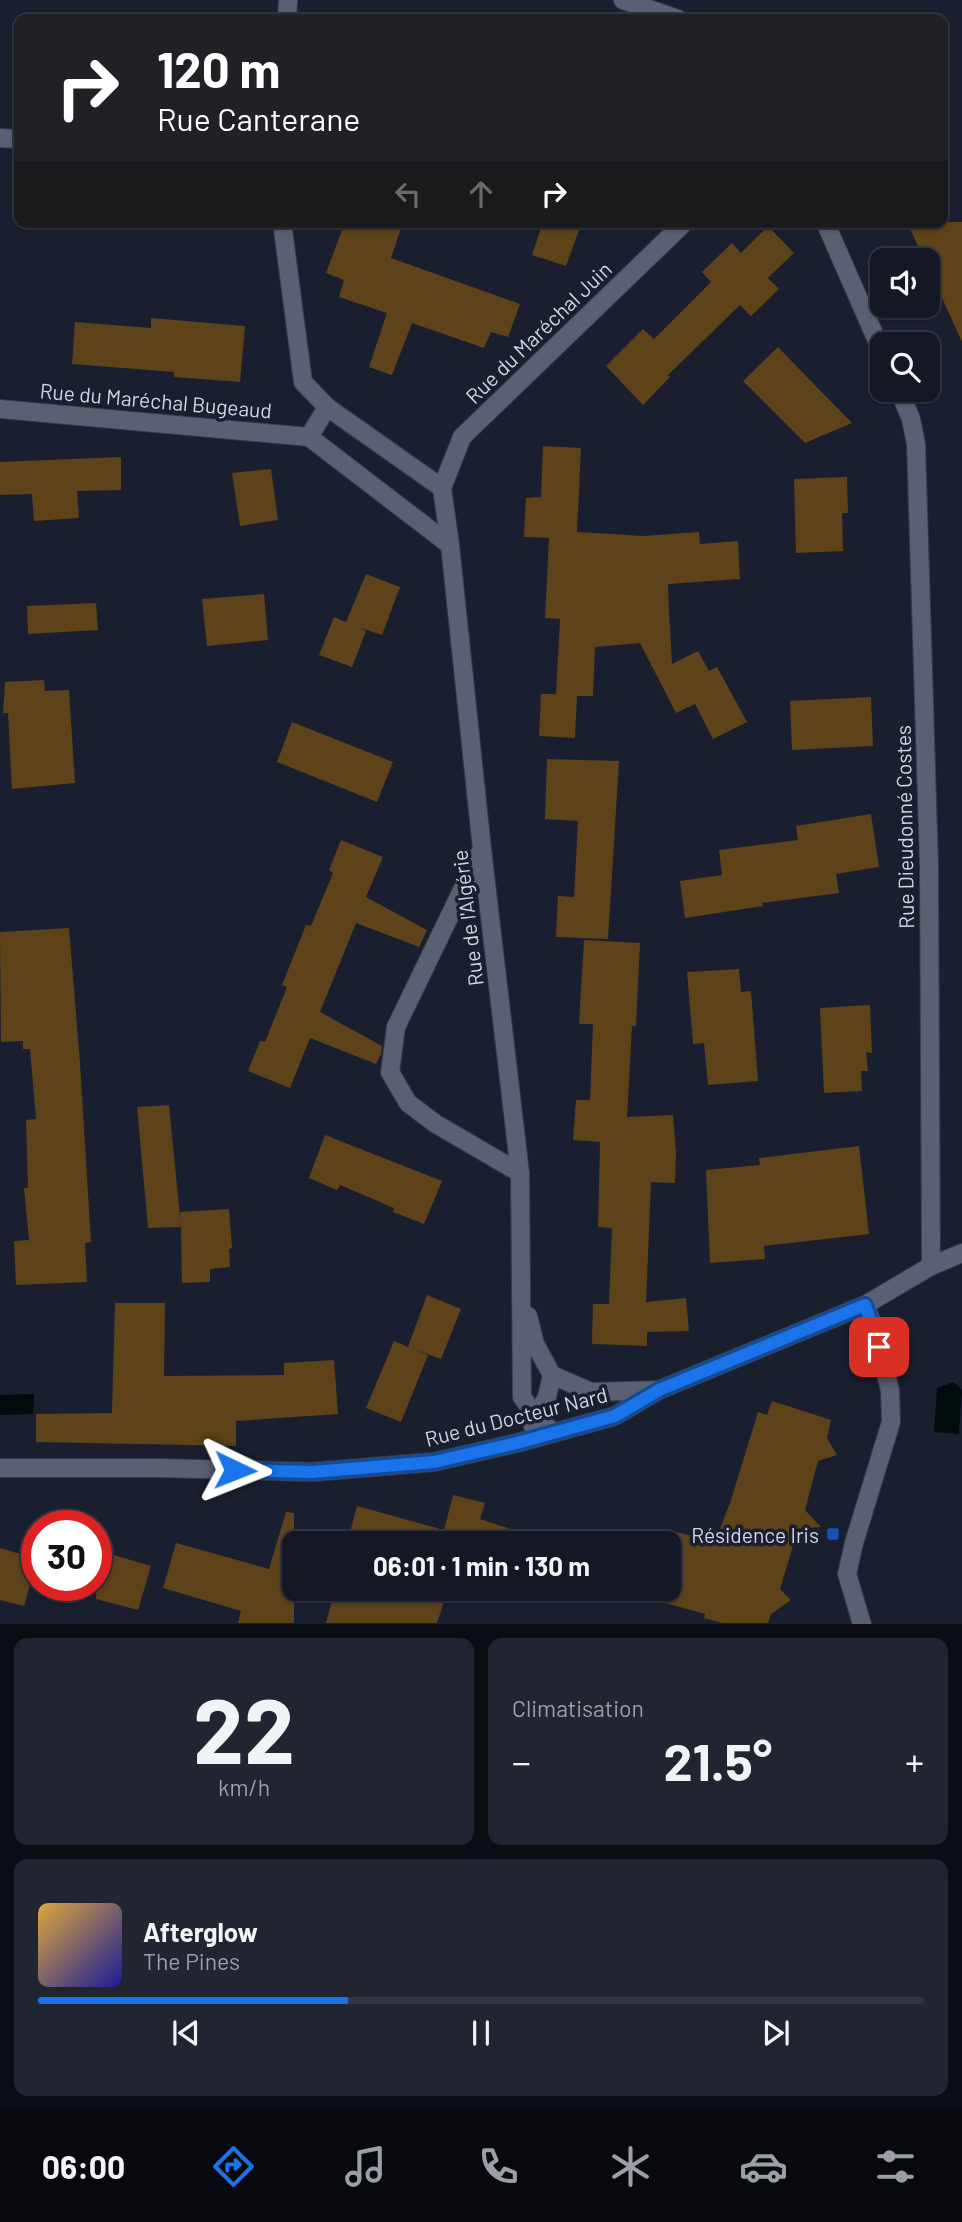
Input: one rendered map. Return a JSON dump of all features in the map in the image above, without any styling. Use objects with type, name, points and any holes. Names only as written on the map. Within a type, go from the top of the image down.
[{"type":"street","points":[[623,0],[664,14]]},
{"type":"street","points":[[283,228],[303,382],[327,407],[442,488]]},
{"type":"street","name":"Rue du Maréchal Juin","points":[[442,488],[462,437],[679,228]]},
{"type":"street","points":[[828,228],[873,332]]},
{"type":"street","name":"Rue Dieudonné Costes","points":[[904,402],[916,444],[929,864],[931,1266]]},
{"type":"street","points":[[327,407],[309,437],[450,545]]},
{"type":"street","name":"Rue du Maréchal Bugeaud","points":[[0,409],[309,437]]},
{"type":"street","name":"Rue de l'Algérie","points":[[442,488],[520,1173],[520,1287]]},
{"type":"street","points":[[482,849],[396,1027],[390,1072],[408,1103],[436,1124],[520,1173]]},
{"type":"street","name":"Rue du Docteur Nard","points":[[0,1468],[312,1472],[434,1462],[615,1416],[659,1390],[865,1305],[931,1266],[962,1253]]},
{"type":"street","points":[[520,1287],[522,1397],[537,1418],[554,1433]]},
{"type":"street","name":"Rue du Docteur Nard","points":[[520,1287],[535,1344],[552,1375],[591,1392],[659,1390]]},
{"type":"street","points":[[862,1623],[847,1574],[891,1422],[890,1390],[865,1305]]},
{"type":"street","points":[[517,1443],[537,1418],[547,1397],[552,1375]]},
{"type":"shaded area","points":[[953,1382],[962,1390],[959,1434],[934,1432],[937,1388]]},
{"type":"shaded area","points":[[34,1394],[33,1414],[0,1415],[0,1395]]},
{"type":"building","points":[[948,222],[962,222],[962,342],[940,293],[940,248],[919,248],[910,228],[948,228]]},
{"type":"building","points":[[343,228],[401,228],[391,258],[520,304],[508,337],[491,332],[484,348],[412,323],[392,375],[369,367],[387,313],[339,297],[344,280],[326,273]]},
{"type":"building","points":[[541,228],[580,228],[566,266],[532,255]]},
{"type":"building","points":[[766,228],[770,228],[794,253],[768,278],[779,289],[751,316],[740,305],[668,375],[670,377],[643,405],[606,366],[643,329],[654,339],[711,282],[702,272],[732,243],[741,253]]},
{"type":"building","points":[[151,318],[245,326],[240,382],[174,377],[174,372],[72,364],[75,322],[151,328]]},
{"type":"building","points":[[778,347],[852,423],[805,443],[743,381]]},
{"type":"building","points":[[543,446],[581,448],[577,532],[643,536],[699,532],[700,544],[738,541],[740,579],[668,584],[669,611],[672,664],[698,651],[709,671],[717,667],[747,722],[713,739],[695,704],[676,713],[640,643],[595,647],[593,696],[577,696],[575,738],[539,736],[541,694],[556,694],[560,619],[545,618],[549,538],[524,537],[526,498],[541,497]]},
{"type":"building","points":[[121,457],[121,490],[77,491],[79,518],[34,521],[32,494],[0,495],[0,462]]},
{"type":"building","points":[[271,469],[278,520],[240,526],[232,473]]},
{"type":"building","points":[[847,477],[848,513],[842,513],[843,551],[796,553],[794,479]]},
{"type":"building","points":[[366,574],[400,587],[382,635],[361,628],[366,631],[352,667],[319,655],[334,617],[346,622]]},
{"type":"building","points":[[264,594],[268,640],[207,646],[202,599]]},
{"type":"building","points":[[96,603],[98,630],[28,634],[27,606]]},
{"type":"building","points":[[44,680],[45,691],[69,690],[75,783],[12,789],[8,713],[3,713],[5,682]]},
{"type":"building","points":[[871,697],[873,746],[792,750],[790,701]]},
{"type":"building","points":[[292,722],[393,762],[377,802],[277,762]]},
{"type":"building","points":[[547,759],[619,761],[608,939],[556,937],[558,896],[574,897],[578,821],[545,819]]},
{"type":"building","points":[[871,814],[879,867],[836,874],[839,893],[762,903],[763,906],[685,918],[680,881],[722,875],[719,850],[798,840],[796,826]]},
{"type":"building","points":[[341,840],[383,857],[366,897],[427,930],[419,947],[356,923],[320,1012],[382,1046],[381,1054],[376,1064],[310,1038],[290,1088],[248,1071],[260,1041],[265,1042],[287,987],[282,985],[306,925],[311,926],[333,873],[329,870]]},
{"type":"building","points":[[69,928],[91,1242],[85,1243],[87,1282],[16,1285],[14,1241],[29,1240],[24,1188],[28,1188],[26,1120],[36,1119],[30,1049],[23,1049],[23,1041],[1,1042],[0,932]]},
{"type":"building","points":[[584,940],[640,943],[636,1026],[632,1026],[627,1117],[673,1115],[675,1183],[651,1182],[646,1302],[686,1298],[689,1331],[647,1332],[647,1346],[592,1344],[593,1304],[609,1304],[612,1228],[598,1227],[600,1142],[573,1140],[576,1100],[590,1100],[593,1024],[579,1024]]},
{"type":"building","points":[[739,969],[741,992],[751,991],[758,1081],[708,1085],[704,1043],[693,1044],[687,972]]},
{"type":"building","points":[[870,1005],[872,1053],[866,1052],[868,1071],[861,1071],[862,1091],[824,1093],[820,1008]]},
{"type":"building","points":[[169,1105],[181,1227],[148,1228],[137,1107]]},
{"type":"building","points":[[325,1135],[442,1181],[424,1224],[393,1212],[394,1208],[340,1185],[337,1190],[309,1178]]},
{"type":"building","points":[[859,1146],[869,1234],[764,1246],[765,1259],[710,1263],[706,1170],[760,1165],[759,1158]]},
{"type":"building","points":[[229,1209],[232,1248],[229,1249],[230,1267],[210,1269],[210,1282],[182,1283],[180,1212]]},
{"type":"building","points":[[427,1295],[461,1309],[441,1359],[414,1349],[428,1355],[401,1422],[366,1408],[394,1341],[408,1347]]},
{"type":"building","points":[[115,1303],[165,1303],[164,1376],[284,1375],[284,1363],[334,1360],[338,1414],[236,1421],[236,1446],[36,1442],[36,1414],[112,1413]]},
{"type":"building","points":[[772,1401],[831,1420],[827,1438],[837,1455],[818,1461],[805,1510],[821,1527],[798,1529],[780,1589],[791,1600],[771,1614],[768,1623],[722,1623],[704,1618],[705,1614],[658,1601],[681,1601],[681,1533],[715,1542],[758,1412],[767,1415]]},
{"type":"building","points":[[453,1495],[485,1503],[480,1519],[517,1531],[350,1531],[357,1506],[444,1530]]},
{"type":"building","points":[[286,1512],[294,1513],[294,1531],[282,1531],[282,1601],[294,1601],[294,1623],[238,1623],[241,1611],[163,1588],[176,1543],[269,1569]]},
{"type":"building","points":[[0,1548],[21,1554],[21,1601],[25,1601],[24,1606],[0,1600]]},
{"type":"building","points":[[112,1555],[151,1566],[138,1610],[104,1601],[112,1601]]},
{"type":"building","points":[[332,1601],[444,1601],[437,1623],[326,1623]]},
{"type":"place","name":"Résidence Iris","points":[[833,1534]]},
{"type":"route","points":[[235,1470],[312,1472],[434,1462],[517,1443],[615,1416],[659,1390],[865,1305],[879,1347]]}]
